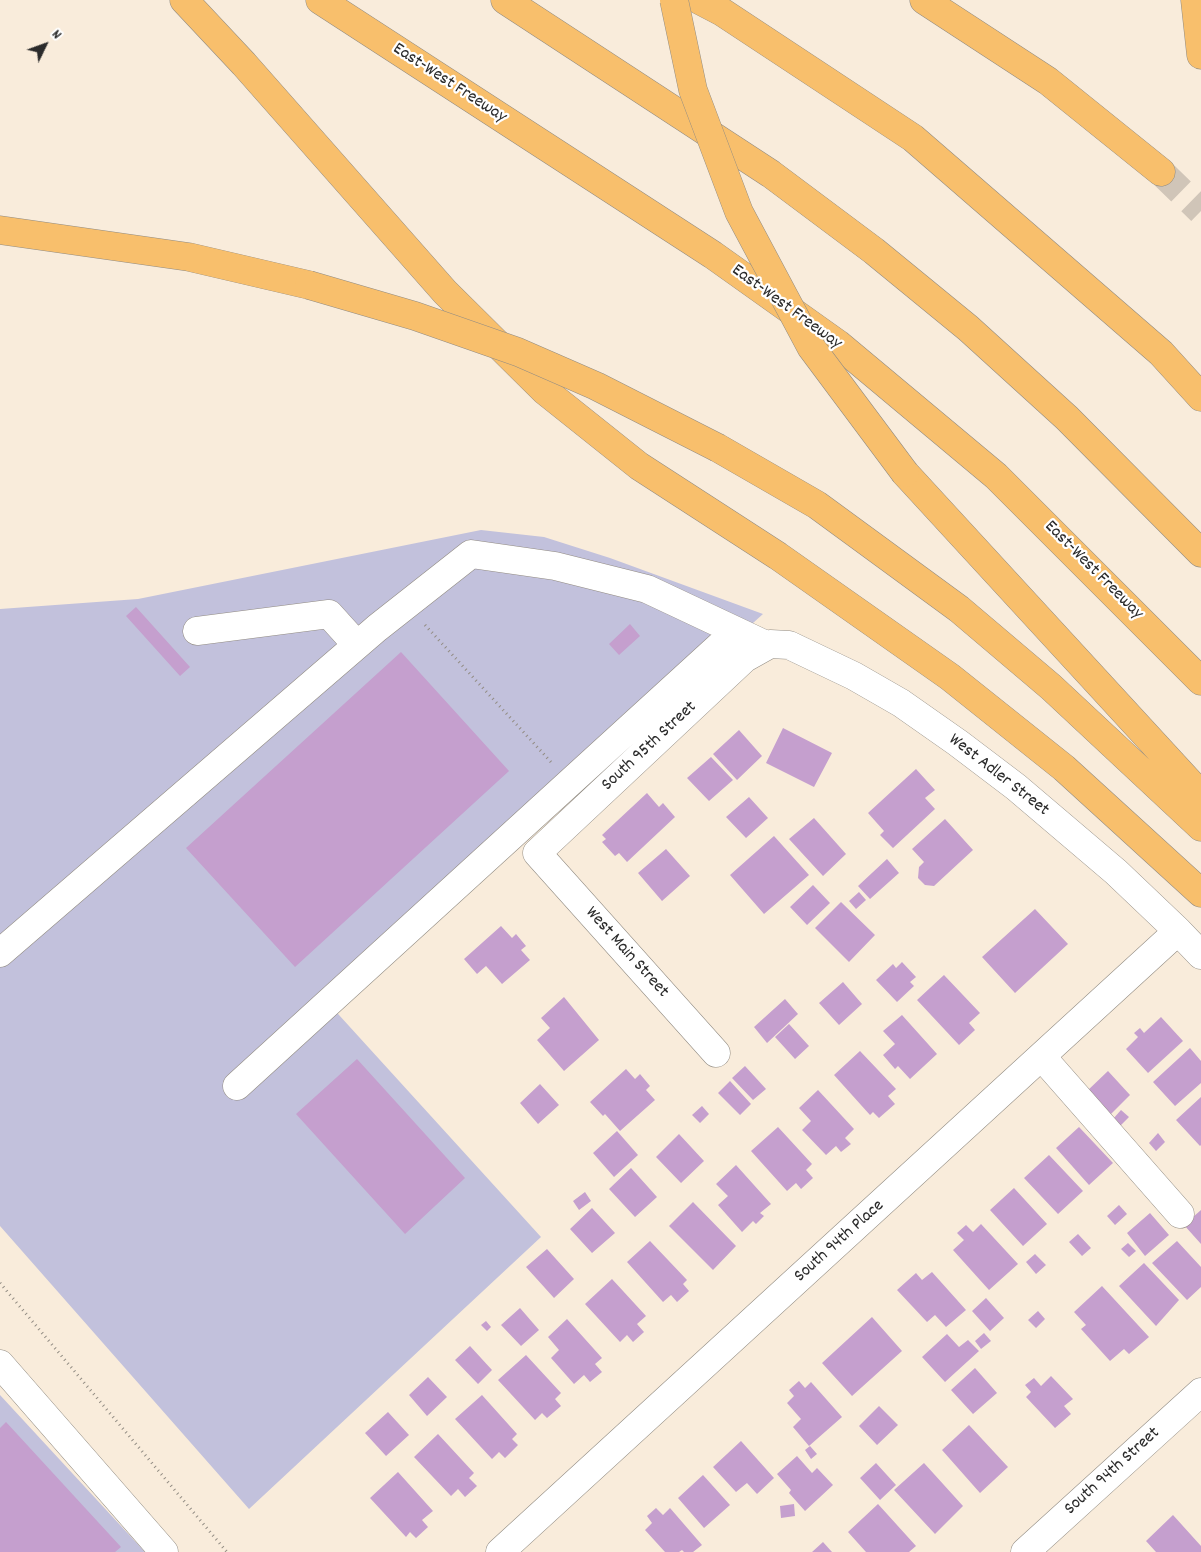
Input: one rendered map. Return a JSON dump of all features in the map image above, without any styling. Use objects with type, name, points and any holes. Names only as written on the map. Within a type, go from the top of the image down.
[{"type":"highway","points":[[184,0],[251,71],[445,292],[544,391],[639,466],[833,593],[964,688],[1064,768],[1201,893]]},
{"type":"highway","name":"East-West Freeway","points":[[320,0],[713,255],[838,344],[996,476],[1201,681]]},
{"type":"highway","points":[[505,0],[771,174],[874,251],[968,328],[1067,418],[1201,553]]},
{"type":"highway","points":[[674,0],[693,90],[739,212],[811,347],[905,473],[1201,795]]},
{"type":"highway","points":[[699,0],[722,12],[913,138],[1161,353],[1201,397]]},
{"type":"highway","points":[[924,0],[1048,80],[1161,172]]},
{"type":"highway","points":[[1195,0],[1201,54]]},
{"type":"highway","points":[[0,230],[164,253],[308,285],[415,316],[518,352],[596,386],[718,448],[817,505],[959,609],[1051,687],[1201,827]]},
{"type":"street","points":[[0,953],[357,645],[471,554],[555,566],[647,589],[766,645]]},
{"type":"street","points":[[197,631],[329,614],[357,645]]},
{"type":"street","points":[[237,1086],[327,1006],[569,782],[736,631]]},
{"type":"street","name":"West Adler Street","points":[[766,645],[777,643],[789,645],[813,655],[854,676],[915,713],[1016,787],[1116,872],[1201,955]]},
{"type":"street","name":"South 95th Street","points":[[537,853],[736,666],[766,645]]},
{"type":"street","name":"West Main Street","points":[[537,853],[716,1053]]},
{"type":"street","name":"South 94th Place","points":[[500,1552],[1178,931]]},
{"type":"street","points":[[1042,1057],[1180,1214]]},
{"type":"street","points":[[0,1364],[164,1552]]},
{"type":"street","name":"South 94th Street","points":[[1025,1552],[1201,1392]]},
{"type":"path","points":[[406,604],[569,782]]},
{"type":"path","points":[[0,1283],[227,1552]]},
{"type":"shaded area","points":[[481,530],[544,537],[610,558],[763,614],[329,1004],[541,1237],[249,1509],[0,1226],[0,609],[138,599]]},
{"type":"shaded area","points":[[0,1395],[145,1552],[0,1552]]},
{"type":"building","points":[[136,607],[190,667],[180,676],[126,616]]},
{"type":"building","points":[[630,624],[640,636],[619,655],[609,644]]},
{"type":"building","points":[[401,652],[509,771],[295,967],[186,848]]},
{"type":"building","points":[[783,728],[832,753],[814,787],[766,763]]},
{"type":"building","points":[[739,730],[762,756],[737,780],[713,754]]},
{"type":"building","points":[[711,757],[733,780],[709,801],[687,778]]},
{"type":"building","points":[[916,769],[935,790],[925,798],[935,809],[893,848],[880,835],[884,831],[868,813]]},
{"type":"building","points":[[647,793],[659,807],[663,803],[675,817],[627,862],[619,853],[615,856],[602,842],[606,839],[602,835]]},
{"type":"building","points":[[749,797],[768,818],[746,838],[726,817]]},
{"type":"building","points":[[814,818],[846,854],[823,876],[789,839]]},
{"type":"building","points":[[945,819],[973,850],[934,886],[925,885],[918,878],[919,867],[924,862],[912,849]]},
{"type":"building","points":[[774,836],[809,875],[764,914],[730,875]]},
{"type":"building","points":[[666,849],[690,876],[662,901],[638,873]]},
{"type":"building","points":[[887,859],[899,873],[870,899],[858,886]]},
{"type":"building","points":[[813,885],[830,903],[807,925],[790,907]]},
{"type":"building","points":[[859,892],[866,900],[856,909],[849,901]]},
{"type":"building","points":[[841,902],[875,935],[849,962],[815,928]]},
{"type":"building","points":[[1035,909],[1068,944],[1015,993],[982,957]]},
{"type":"building","points":[[501,926],[512,938],[516,934],[526,946],[521,950],[530,960],[502,984],[486,966],[477,974],[464,959]]},
{"type":"building","points":[[902,962],[916,977],[910,982],[914,986],[897,1002],[876,980],[893,964],[896,968]]},
{"type":"building","points":[[944,975],[980,1013],[969,1023],[975,1030],[959,1045],[917,1000]]},
{"type":"building","points":[[843,982],[862,1004],[839,1025],[819,1003]]},
{"type":"building","points":[[564,997],[599,1040],[564,1071],[537,1040],[550,1028],[541,1018]]},
{"type":"building","points":[[785,999],[798,1014],[767,1043],[754,1027]]},
{"type":"building","points":[[902,1015],[937,1054],[910,1079],[898,1066],[895,1069],[883,1055],[895,1044],[883,1031]]},
{"type":"building","points":[[1161,1017],[1183,1041],[1148,1073],[1126,1049],[1138,1037],[1134,1033],[1140,1028],[1144,1033]]},
{"type":"building","points":[[789,1024],[809,1046],[795,1059],[775,1037]]},
{"type":"building","points":[[1190,1048],[1201,1061],[1201,1083],[1175,1106],[1153,1082]]},
{"type":"building","points":[[860,1051],[896,1089],[888,1096],[895,1104],[879,1118],[873,1112],[870,1115],[834,1075]]},
{"type":"building","points":[[357,1059],[465,1178],[405,1234],[296,1114]]},
{"type":"building","points":[[745,1066],[766,1089],[753,1100],[732,1078]]},
{"type":"building","points":[[626,1069],[635,1079],[640,1074],[650,1086],[646,1090],[655,1100],[620,1131],[605,1114],[603,1116],[590,1102]]},
{"type":"building","points":[[1108,1071],[1130,1095],[1109,1116],[1086,1092]]},
{"type":"building","points":[[730,1081],[751,1104],[740,1115],[718,1093]]},
{"type":"building","points":[[540,1084],[559,1105],[538,1124],[520,1103]]},
{"type":"building","points":[[818,1090],[854,1129],[845,1138],[851,1144],[841,1152],[836,1146],[826,1155],[802,1130],[811,1121],[799,1108]]},
{"type":"building","points":[[1201,1097],[1201,1145],[1200,1146],[1176,1120]]},
{"type":"building","points":[[702,1106],[709,1114],[700,1123],[692,1115]]},
{"type":"building","points":[[1121,1110],[1129,1117],[1120,1126],[1113,1119]]},
{"type":"building","points":[[778,1127],[812,1164],[806,1170],[813,1178],[801,1189],[796,1183],[787,1191],[751,1151]]},
{"type":"building","points":[[1079,1127],[1113,1163],[1089,1185],[1056,1148]]},
{"type":"building","points":[[617,1131],[638,1155],[614,1177],[593,1153]]},
{"type":"building","points":[[1158,1133],[1165,1142],[1156,1151],[1149,1143]]},
{"type":"building","points":[[679,1134],[704,1161],[681,1183],[656,1157]]},
{"type":"building","points":[[1049,1155],[1083,1191],[1058,1214],[1024,1178]]},
{"type":"building","points":[[736,1165],[771,1204],[760,1213],[764,1216],[756,1224],[753,1221],[742,1232],[718,1205],[728,1196],[716,1184]]},
{"type":"building","points":[[631,1168],[657,1197],[635,1217],[609,1189]]},
{"type":"building","points":[[1014,1188],[1047,1224],[1023,1246],[990,1210]]},
{"type":"building","points":[[585,1192],[591,1201],[579,1210],[573,1201]]},
{"type":"building","points":[[693,1202],[736,1246],[713,1270],[669,1226]]},
{"type":"building","points":[[1119,1205],[1127,1214],[1115,1225],[1107,1216]]},
{"type":"building","points":[[592,1208],[615,1233],[592,1253],[570,1229]]},
{"type":"building","points":[[1201,1210],[1201,1244],[1184,1225]]},
{"type":"building","points":[[1150,1213],[1169,1235],[1145,1256],[1127,1233]]},
{"type":"building","points":[[981,1224],[1018,1264],[989,1290],[953,1250],[964,1240],[957,1233],[966,1225],[973,1232]]},
{"type":"building","points":[[1078,1234],[1091,1248],[1082,1256],[1069,1242]]},
{"type":"building","points":[[650,1241],[687,1280],[683,1284],[689,1291],[677,1302],[671,1295],[663,1302],[627,1262]]},
{"type":"building","points":[[1177,1241],[1201,1267],[1201,1287],[1187,1300],[1152,1263]]},
{"type":"building","points":[[1128,1243],[1136,1251],[1129,1257],[1121,1249]]},
{"type":"building","points":[[547,1249],[574,1279],[554,1298],[526,1267]]},
{"type":"building","points":[[1035,1254],[1046,1265],[1036,1274],[1026,1262]]},
{"type":"building","points":[[1144,1263],[1179,1300],[1156,1326],[1119,1286]]},
{"type":"building","points":[[932,1272],[966,1310],[946,1327],[935,1315],[927,1322],[897,1290],[916,1273],[922,1280]]},
{"type":"building","points":[[612,1279],[646,1316],[637,1324],[644,1332],[633,1342],[627,1335],[620,1342],[585,1304]]},
{"type":"building","points":[[1102,1286],[1149,1337],[1129,1354],[1124,1349],[1110,1361],[1081,1329],[1086,1325],[1074,1312]]},
{"type":"building","points":[[986,1298],[1004,1318],[990,1331],[972,1311]]},
{"type":"building","points":[[520,1308],[539,1330],[521,1346],[501,1325]]},
{"type":"building","points":[[1038,1311],[1045,1319],[1036,1328],[1028,1320]]},
{"type":"building","points":[[872,1317],[902,1351],[852,1396],[822,1363]]},
{"type":"building","points":[[567,1319],[602,1358],[595,1364],[602,1372],[590,1382],[584,1375],[574,1384],[551,1358],[559,1350],[548,1337]]},
{"type":"building","points":[[486,1321],[491,1327],[487,1331],[481,1325]]},
{"type":"building","points":[[984,1333],[991,1341],[981,1349],[975,1341]]},
{"type":"building","points":[[947,1334],[959,1347],[968,1340],[979,1351],[945,1382],[922,1357]]},
{"type":"building","points":[[470,1346],[492,1370],[478,1384],[455,1360]]},
{"type":"building","points":[[526,1355],[561,1393],[555,1399],[561,1406],[547,1418],[542,1413],[535,1420],[498,1380]]},
{"type":"building","points":[[975,1368],[997,1393],[973,1414],[951,1390]]},
{"type":"building","points":[[1051,1376],[1073,1399],[1064,1406],[1071,1414],[1055,1428],[1026,1397],[1031,1392],[1025,1385],[1034,1378],[1041,1386]]},
{"type":"building","points":[[428,1377],[447,1397],[427,1416],[409,1395]]},
{"type":"building","points":[[799,1381],[805,1388],[811,1382],[842,1417],[809,1446],[793,1427],[801,1419],[787,1403],[794,1396],[789,1390]]},
{"type":"building","points":[[482,1395],[517,1434],[512,1439],[518,1445],[505,1458],[499,1452],[492,1459],[455,1419]]},
{"type":"building","points":[[879,1406],[898,1425],[877,1445],[859,1426]]},
{"type":"building","points":[[388,1412],[409,1435],[386,1456],[365,1433]]},
{"type":"building","points":[[6,1422],[121,1547],[115,1552],[0,1552],[0,1428]]},
{"type":"building","points":[[969,1425],[1008,1467],[980,1493],[942,1450]]},
{"type":"building","points":[[438,1434],[474,1473],[469,1478],[477,1486],[465,1497],[458,1489],[451,1496],[414,1457]]},
{"type":"building","points":[[741,1441],[774,1478],[757,1494],[747,1483],[736,1492],[713,1467]]},
{"type":"building","points":[[810,1446],[817,1454],[811,1459],[805,1450]]},
{"type":"building","points":[[797,1456],[812,1473],[817,1468],[833,1485],[805,1511],[789,1493],[791,1490],[777,1474]]},
{"type":"building","points":[[876,1463],[896,1485],[880,1500],[860,1478]]},
{"type":"building","points":[[924,1463],[963,1506],[935,1534],[894,1490]]},
{"type":"building","points":[[398,1472],[433,1511],[422,1520],[428,1527],[416,1538],[410,1532],[406,1537],[370,1498]]},
{"type":"building","points":[[703,1475],[730,1505],[704,1528],[678,1498]]},
{"type":"building","points":[[794,1504],[795,1516],[781,1518],[780,1506]]},
{"type":"building","points":[[878,1504],[916,1546],[909,1552],[866,1552],[848,1532]]},
{"type":"building","points":[[656,1508],[663,1515],[670,1508],[702,1545],[693,1552],[684,1552],[682,1550],[679,1552],[665,1552],[645,1530],[652,1523],[647,1516]]},
{"type":"building","points":[[1173,1515],[1201,1546],[1201,1552],[1156,1552],[1146,1541]]},
{"type":"building","points":[[823,1542],[832,1552],[812,1552]]},
{"type":"tunnel","points":[[1161,172],[1201,211]]}]
